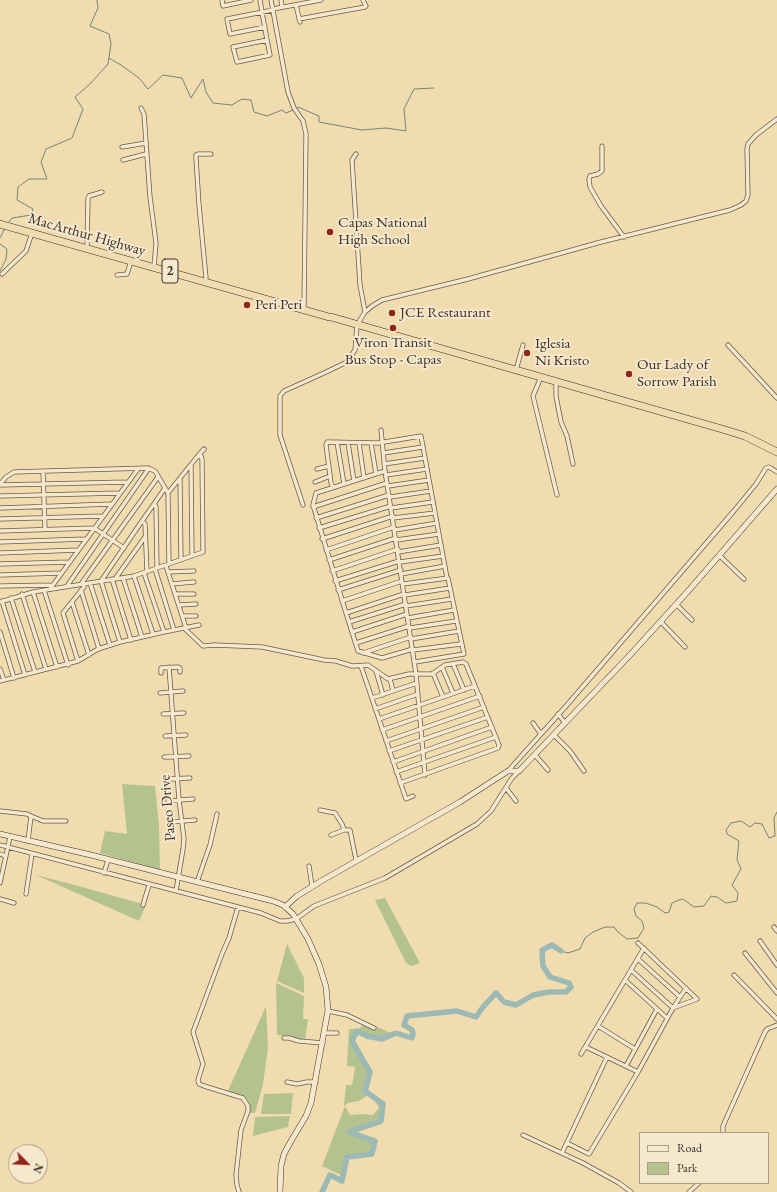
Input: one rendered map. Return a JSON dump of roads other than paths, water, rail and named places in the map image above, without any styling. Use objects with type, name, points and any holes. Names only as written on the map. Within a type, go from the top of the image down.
[{"type":"highway","name":"MacArthur Highway","points":[[0,224],[722,429],[744,436],[776,450]]},
{"type":"highway","points":[[166,270],[176,270],[206,278],[228,288]]},
{"type":"street","points":[[222,0],[223,6],[251,0]]},
{"type":"street","points":[[260,0],[270,55],[237,62],[233,47],[267,40]]},
{"type":"street","points":[[271,0],[288,92],[303,121],[306,134],[304,310]]},
{"type":"street","points":[[281,0],[282,7]]},
{"type":"street","points":[[265,27],[230,34],[226,19],[321,0]]},
{"type":"street","points":[[296,5],[300,21],[365,7],[363,0]]},
{"type":"street","points":[[140,108],[144,114],[150,198],[156,243],[154,267]]},
{"type":"street","points":[[303,504],[283,448],[280,435],[280,396],[284,391],[345,363],[355,350],[357,325],[365,312],[377,302],[730,210],[744,204],[748,199],[748,144],[756,135],[777,119]]},
{"type":"street","points":[[122,147],[146,143]]},
{"type":"street","points":[[602,146],[602,171],[598,174],[590,176],[590,187],[601,206],[624,237]]},
{"type":"street","points":[[123,160],[146,154]]},
{"type":"street","points":[[206,278],[199,213],[196,155],[211,154]]},
{"type":"street","points":[[356,154],[352,160],[360,286],[365,312]]},
{"type":"street","points":[[87,248],[88,198],[91,195],[102,192]]},
{"type":"street","points":[[2,274],[26,251],[32,232]]},
{"type":"street","points":[[117,276],[126,274],[131,260]]},
{"type":"street","points":[[516,370],[523,345]]},
{"type":"street","points":[[728,345],[777,398]]},
{"type":"street","points":[[541,377],[533,396],[557,495]]},
{"type":"street","points":[[556,381],[556,396],[560,422],[567,436],[573,464]]},
{"type":"street","points":[[381,430],[385,473],[390,496],[415,662],[425,774]]},
{"type":"street","points":[[333,487],[330,476],[326,443],[371,443],[421,436],[447,578],[464,654],[415,662]]},
{"type":"street","points":[[337,442],[344,484]]},
{"type":"street","points":[[348,443],[354,481]]},
{"type":"street","points":[[359,443],[364,478]]},
{"type":"street","points":[[371,443],[376,474]]},
{"type":"street","points":[[383,453],[423,447]]},
{"type":"street","points":[[168,492],[204,449]]},
{"type":"street","points":[[198,456],[201,456],[202,460],[203,552]]},
{"type":"street","points":[[384,464],[425,458]]},
{"type":"street","points":[[191,466],[192,556]]},
{"type":"street","points":[[317,469],[329,466]]},
{"type":"street","points":[[285,907],[297,896],[312,886],[460,802],[508,771],[733,512],[756,484],[766,468],[769,467],[777,472]]},
{"type":"street","points":[[67,586],[149,468]]},
{"type":"street","points":[[0,485],[6,477],[14,472],[149,468],[155,471],[168,492],[168,572],[183,616],[185,628],[203,646],[262,647],[324,660],[336,661],[352,666],[371,666],[386,679],[409,674],[433,673],[445,665],[463,662],[466,664],[496,737],[499,745],[498,748],[400,783]]},
{"type":"street","points":[[50,589],[138,469]]},
{"type":"street","points":[[427,469],[376,474],[333,487],[316,493],[313,507],[358,651],[382,658],[413,650],[461,644]]},
{"type":"street","points":[[43,472],[45,530]]},
{"type":"street","points":[[78,661],[63,613],[84,586],[83,584],[158,476]]},
{"type":"street","points":[[315,482],[330,476]]},
{"type":"street","points":[[180,479],[181,560]]},
{"type":"street","points":[[313,507],[388,484],[429,480]]},
{"type":"street","points":[[0,485],[128,482]]},
{"type":"street","points":[[101,582],[165,488]]},
{"type":"street","points":[[0,846],[238,907],[264,914],[280,921],[296,919],[314,906],[385,878],[477,824],[490,811],[512,778],[677,605],[777,489]]},
{"type":"street","points":[[316,518],[390,496],[431,491]]},
{"type":"street","points":[[0,496],[120,493]]},
{"type":"street","points":[[319,528],[391,507],[433,502]]},
{"type":"street","points":[[0,508],[112,504]]},
{"type":"street","points":[[154,504],[156,507],[156,569],[174,630]]},
{"type":"street","points":[[322,539],[393,517],[435,513]]},
{"type":"street","points":[[0,519],[103,516]]},
{"type":"street","points":[[142,521],[145,524],[146,536],[146,572],[164,632]]},
{"type":"street","points":[[326,550],[395,529],[437,523]]},
{"type":"street","points":[[0,531],[94,528],[124,548]]},
{"type":"street","points":[[329,560],[396,539],[439,534]]},
{"type":"street","points":[[114,579],[146,536]]},
{"type":"street","points":[[0,542],[86,539]]},
{"type":"street","points":[[332,571],[398,551],[441,545]]},
{"type":"street","points":[[0,553],[78,550]]},
{"type":"street","points":[[25,675],[1,602],[22,594],[134,576],[208,550]]},
{"type":"street","points":[[335,581],[400,562],[443,556]]},
{"type":"street","points":[[720,556],[744,579]]},
{"type":"street","points":[[0,564],[70,562]]},
{"type":"street","points":[[338,590],[401,572],[445,566]]},
{"type":"street","points":[[168,572],[194,571]]},
{"type":"street","points":[[0,575],[62,573]]},
{"type":"street","points":[[134,576],[153,634]]},
{"type":"street","points":[[123,578],[142,637]]},
{"type":"street","points":[[342,601],[403,583],[447,578]]},
{"type":"street","points":[[114,579],[131,640]]},
{"type":"street","points":[[101,582],[120,642]]},
{"type":"street","points":[[172,584],[194,582]]},
{"type":"street","points":[[90,583],[110,645]]},
{"type":"street","points":[[0,586],[53,585]]},
{"type":"street","points":[[346,612],[404,595],[450,588]]},
{"type":"street","points":[[44,590],[68,665]]},
{"type":"street","points":[[81,590],[99,649]]},
{"type":"street","points":[[33,592],[57,667]]},
{"type":"street","points":[[22,594],[46,669]]},
{"type":"street","points":[[175,594],[194,594]]},
{"type":"street","points":[[11,598],[35,672]]},
{"type":"street","points":[[349,622],[406,605],[452,599]]},
{"type":"street","points":[[72,602],[89,655]]},
{"type":"street","points":[[179,606],[196,604]]},
{"type":"street","points":[[677,605],[692,620]]},
{"type":"street","points":[[352,632],[408,616],[454,610]]},
{"type":"street","points":[[183,616],[196,616]]},
{"type":"street","points":[[356,643],[409,627],[456,621]]},
{"type":"street","points":[[661,622],[685,647]]},
{"type":"street","points":[[0,669],[2,681],[46,669],[68,665],[99,649],[120,642],[200,625]]},
{"type":"street","points":[[363,653],[411,638],[459,631]]},
{"type":"street","points":[[0,632],[14,678]]},
{"type":"street","points":[[453,664],[464,690]]},
{"type":"street","points":[[361,666],[406,799],[413,796]]},
{"type":"street","points":[[161,674],[161,668],[169,667],[179,667],[180,672]]},
{"type":"street","name":"Paseo Drive","points":[[169,667],[179,800],[184,845],[176,891]]},
{"type":"street","points":[[442,667],[453,694]]},
{"type":"street","points":[[375,670],[383,695]]},
{"type":"street","points":[[433,673],[443,697]]},
{"type":"street","points":[[390,679],[393,691]]},
{"type":"street","points":[[372,698],[417,683]]},
{"type":"street","points":[[379,720],[475,686]]},
{"type":"street","points":[[160,693],[183,691]]},
{"type":"street","points":[[375,709],[418,694]]},
{"type":"street","points":[[382,730],[480,696]]},
{"type":"street","points":[[386,741],[484,707]]},
{"type":"street","points":[[162,714],[184,713]]},
{"type":"street","points":[[558,714],[565,723]]},
{"type":"street","points":[[389,751],[488,717]]},
{"type":"street","points":[[534,723],[541,734]]},
{"type":"street","points":[[393,762],[492,727]]},
{"type":"street","points":[[165,736],[186,735]]},
{"type":"street","points":[[554,735],[570,751],[584,771]]},
{"type":"street","points":[[396,772],[496,737]]},
{"type":"street","points":[[535,755],[548,770]]},
{"type":"street","points":[[164,757],[188,756]]},
{"type":"street","points":[[508,771],[519,771]]},
{"type":"street","points":[[166,779],[190,778]]},
{"type":"street","points":[[506,788],[516,800]]},
{"type":"street","points":[[168,801],[193,799]]},
{"type":"street","points":[[320,810],[335,813],[344,830]]},
{"type":"street","points":[[0,811],[27,814],[44,821],[66,821]]},
{"type":"street","points":[[197,882],[210,844],[217,814]]},
{"type":"street","points":[[28,841],[31,816]]},
{"type":"street","points":[[172,822],[195,820]]},
{"type":"street","points":[[331,835],[348,829],[351,832],[356,860]]},
{"type":"street","points":[[0,834],[273,900],[285,907],[296,919],[308,939],[321,970],[327,996],[328,1011],[316,1082],[308,1112],[284,1154],[281,1166],[280,1192]]},
{"type":"street","points":[[0,883],[10,837]]},
{"type":"street","points":[[0,854],[6,856]]},
{"type":"street","points":[[26,894],[32,854]]},
{"type":"street","points":[[104,873],[108,860]]},
{"type":"street","points":[[309,866],[312,886]]},
{"type":"street","points":[[143,905],[149,885]]},
{"type":"street","points":[[0,899],[14,903]]},
{"type":"street","points":[[238,907],[229,938],[194,1032],[203,1064],[198,1080],[199,1084],[243,1098],[248,1106],[248,1111],[241,1130],[238,1148],[236,1184],[239,1192]]},
{"type":"street","points":[[774,927],[777,931]]},
{"type":"street","points":[[760,941],[777,965]]},
{"type":"street","points":[[638,943],[697,999],[673,1008]]},
{"type":"street","points":[[581,1054],[644,948]]},
{"type":"street","points":[[744,953],[777,993]]},
{"type":"street","points":[[638,959],[680,997]]},
{"type":"street","points":[[631,970],[673,1008]]},
{"type":"street","points":[[734,975],[777,1019]]},
{"type":"street","points":[[625,980],[667,1018]]},
{"type":"street","points":[[567,1143],[589,1154],[638,1072],[667,1018],[686,988]]},
{"type":"street","points":[[626,1066],[657,1009]]},
{"type":"street","points":[[328,1011],[347,1015],[374,1028]]},
{"type":"street","points":[[723,1132],[725,1122],[765,1032],[769,1028],[777,1025]]},
{"type":"street","points":[[598,1026],[635,1049]]},
{"type":"street","points":[[324,1033],[338,1033]]},
{"type":"street","points":[[284,1038],[323,1043]]},
{"type":"street","points":[[586,1046],[638,1072]]},
{"type":"street","points":[[562,1153],[607,1057]]},
{"type":"street","points":[[287,1082],[297,1084],[316,1082]]},
{"type":"street","points":[[523,1135],[589,1166],[619,1183],[631,1192]]},
{"type":"street","points":[[689,1192],[698,1184]]},
{"type":"waterway","points":[[9,222],[12,218],[31,215],[33,209],[17,200],[18,187],[29,179],[47,179],[41,162],[46,149],[72,138],[83,109],[75,97],[90,84],[108,64],[111,44],[109,34],[90,26],[98,8],[97,0]]},
{"type":"waterway","points":[[109,58],[139,78],[148,89],[163,75],[182,78],[191,98],[203,79],[206,92],[213,103],[232,105],[242,99],[251,100],[254,112],[267,116],[282,110],[286,113],[293,110]]},
{"type":"waterway","points":[[296,109],[298,107],[319,116],[319,122],[362,130],[386,128],[406,131],[404,109],[414,89],[434,88]]},
{"type":"waterway","points":[[0,238],[5,228]]},
{"type":"waterway","points":[[0,244],[7,249],[6,259],[0,271]]},
{"type":"waterway","points":[[561,951],[568,953],[580,949],[585,938],[593,932],[605,927],[614,927],[627,939],[638,938],[644,928],[642,921],[636,916],[634,909],[637,903],[646,903],[657,907],[665,913],[669,912],[672,903],[683,899],[694,907],[704,906],[711,896],[717,897],[726,903],[737,901],[738,893],[732,885],[741,869],[737,860],[739,841],[727,834],[726,830],[731,823],[741,821],[750,827],[755,823],[762,824],[769,838],[775,836],[774,818],[777,812]]},
{"type":"waterway","points":[[322,1192],[330,1175],[342,1181],[347,1157],[372,1154],[375,1141],[349,1132],[381,1121],[383,1104],[365,1091],[370,1072],[352,1041],[357,1031],[367,1036],[382,1039],[396,1033],[412,1038],[412,1030],[404,1025],[407,1016],[457,1011],[476,1017],[496,993],[504,1002],[516,1005],[533,995],[549,992],[566,992],[571,987],[569,983],[550,977],[543,966],[542,950],[552,945],[561,951]]},
{"type":"place","name":"Capas National High School","points":[[330,232]]},
{"type":"place","name":"Peri Peri","points":[[247,305]]},
{"type":"place","name":"JCE Restaurant","points":[[392,313]]},
{"type":"place","name":"Viron Transit Bus Stop - Capas","points":[[393,328]]},
{"type":"place","name":"Iglesia Ni Kristo","points":[[527,353]]},
{"type":"place","name":"Our Lady of Sorrow Parish","points":[[629,374]]}]
